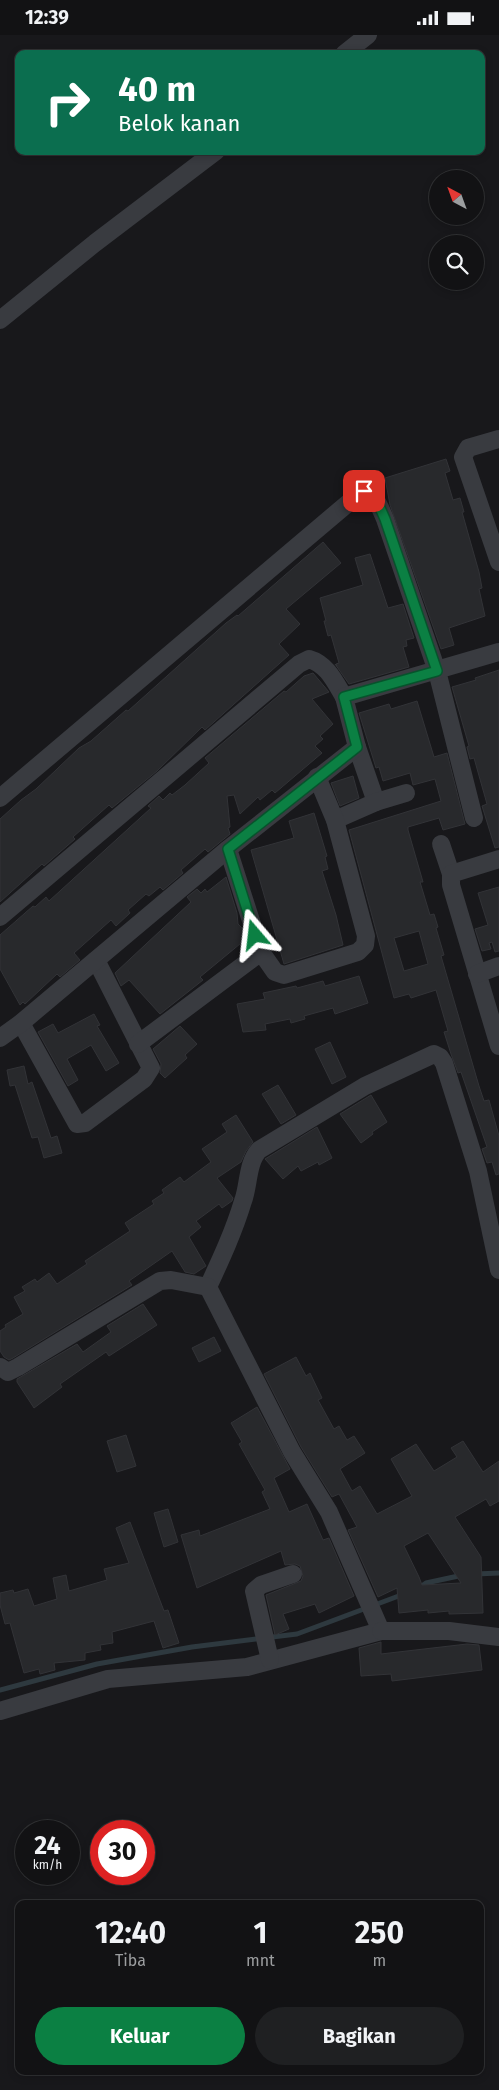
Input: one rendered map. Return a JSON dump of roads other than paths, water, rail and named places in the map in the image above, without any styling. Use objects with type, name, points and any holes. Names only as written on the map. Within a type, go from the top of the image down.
[{"type":"street","points":[[349,50],[368,35]]},
{"type":"street","points":[[0,320],[95,243],[211,155]]},
{"type":"street","points":[[499,439],[468,448],[463,457],[496,543],[499,562]]},
{"type":"street","points":[[0,798],[271,567],[364,491],[368,492],[378,502],[385,519],[437,671],[474,818]]},
{"type":"street","points":[[344,697],[499,652]]},
{"type":"street","points":[[0,917],[298,664],[309,659],[319,662],[344,697],[357,747],[376,802]]},
{"type":"street","points":[[0,1038],[22,1023],[228,849],[357,747]]},
{"type":"street","points":[[228,849],[261,952],[275,972],[284,975],[358,953],[365,945],[366,936],[335,820],[318,777]]},
{"type":"street","points":[[335,820],[376,802],[406,793]]},
{"type":"street","points":[[441,844],[450,874],[452,895],[499,1046]]},
{"type":"street","points":[[450,874],[499,859]]},
{"type":"street","points":[[138,1044],[261,952]]},
{"type":"street","points":[[22,1023],[77,1124],[86,1123],[148,1076],[151,1068],[96,960]]},
{"type":"street","points":[[476,974],[499,967]]},
{"type":"street","points":[[208,1287],[230,1238],[244,1199],[252,1160],[259,1149],[365,1086],[434,1055],[440,1057],[444,1063],[478,1171],[499,1270]]},
{"type":"street","points":[[0,1367],[8,1372],[18,1367],[160,1281],[171,1280],[208,1287]]},
{"type":"street","points":[[208,1287],[292,1452],[329,1512],[381,1631]]},
{"type":"street","points":[[266,1646],[254,1591],[261,1585],[293,1574]]},
{"type":"street","points":[[0,1711],[108,1679],[247,1667],[266,1646],[381,1631],[450,1631],[499,1637]]},
{"type":"waterway","points":[[476,1574],[499,1573]]},
{"type":"waterway","points":[[419,1588],[426,1583],[463,1575]]},
{"type":"waterway","points":[[0,1690],[97,1664],[192,1647],[297,1634],[404,1594]]}]
